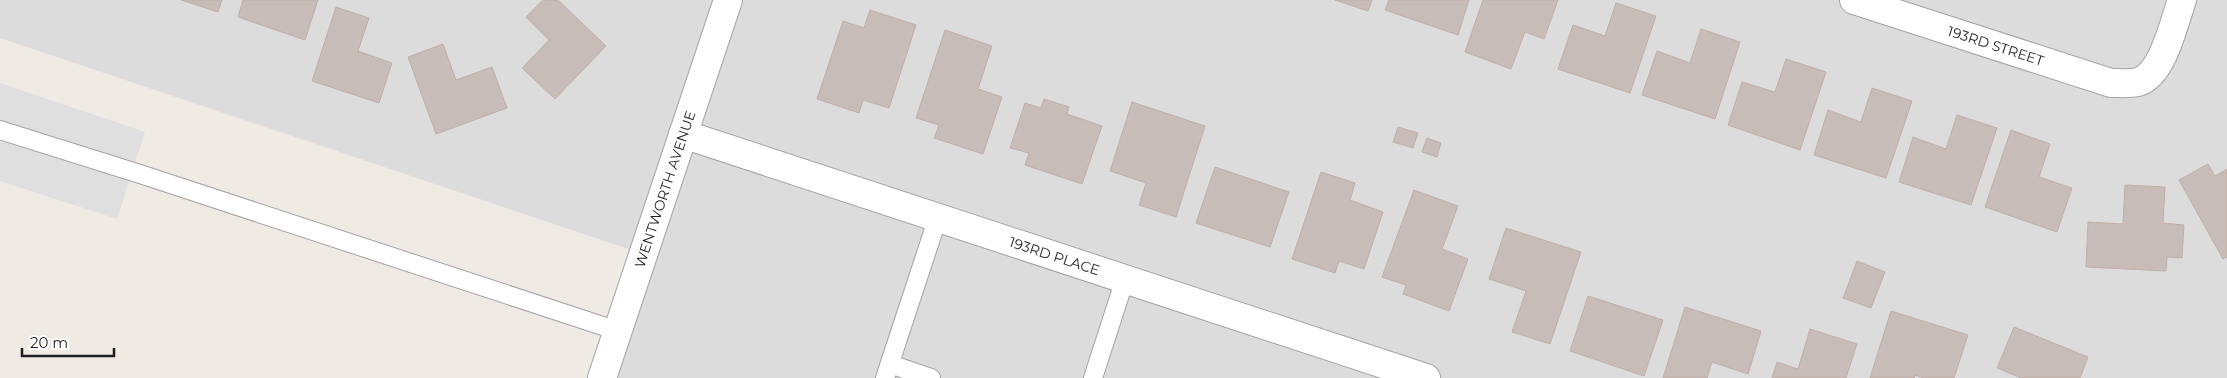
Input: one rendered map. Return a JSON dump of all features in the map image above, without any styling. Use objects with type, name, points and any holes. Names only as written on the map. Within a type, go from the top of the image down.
[{"type":"street","name":"WENTWORTH AVENUE","points":[[602,378],[728,0]]},
{"type":"street","name":"193RD STREET","points":[[1854,0],[2111,84],[2139,82],[2155,70],[2164,52],[2182,0]]},
{"type":"street","name":"193RD PLACE","points":[[683,134],[1426,378]]},
{"type":"lane","points":[[0,130],[618,331]]},
{"type":"lane","points":[[931,378],[888,371],[938,217]]},
{"type":"lane","points":[[1093,378],[1125,279]]},
{"type":"shaded area","points":[[0,0],[2227,0],[2227,378],[602,378],[643,254],[0,38]]},
{"type":"shaded area","points":[[0,83],[145,132],[117,219],[0,181]]},
{"type":"building","points":[[181,0],[222,0],[218,12]]},
{"type":"building","points":[[243,0],[318,0],[305,40],[238,17]]},
{"type":"building","points":[[543,0],[558,0],[606,46],[555,99],[522,68],[549,40],[526,17]]},
{"type":"building","points":[[1335,0],[1372,0],[1368,11]]},
{"type":"building","points":[[1389,0],[1469,0],[1458,35],[1385,10]]},
{"type":"building","points":[[1483,0],[1558,0],[1544,39],[1525,32],[1511,69],[1465,52]]},
{"type":"building","points":[[1616,3],[1656,16],[1630,93],[1558,69],[1573,25],[1605,36]]},
{"type":"building","points":[[336,7],[369,18],[358,51],[392,63],[379,103],[312,81]]},
{"type":"building","points":[[870,10],[916,25],[889,108],[863,100],[859,113],[817,99],[843,21],[864,28]]},
{"type":"building","points":[[1701,29],[1740,42],[1715,119],[1642,95],[1657,51],[1690,63]]},
{"type":"building","points":[[945,30],[992,46],[978,89],[1002,97],[983,154],[934,138],[939,125],[916,118]]},
{"type":"building","points":[[443,44],[456,80],[492,67],[507,108],[436,134],[408,57]]},
{"type":"building","points":[[1786,59],[1826,72],[1800,150],[1728,125],[1742,82],[1775,92]]},
{"type":"building","points":[[1872,88],[1912,101],[1886,178],[1814,155],[1828,110],[1861,122]]},
{"type":"building","points":[[1044,99],[1069,107],[1067,114],[1102,126],[1082,184],[1025,165],[1029,153],[1010,148],[1025,103],[1041,108]]},
{"type":"building","points":[[1132,102],[1205,126],[1176,217],[1139,205],[1146,183],[1110,171]]},
{"type":"building","points":[[1957,115],[1997,128],[1971,205],[1899,182],[1913,137],[1946,149]]},
{"type":"building","points":[[1398,127],[1418,133],[1413,148],[1393,142]]},
{"type":"building","points":[[2011,130],[2050,144],[2039,177],[2072,188],[2057,232],[1985,207]]},
{"type":"building","points":[[1427,138],[1441,143],[1437,157],[1422,152]]},
{"type":"building","points":[[2208,164],[2215,176],[2227,169],[2227,257],[2223,259],[2179,180]]},
{"type":"building","points":[[1215,167],[1289,192],[1270,247],[1196,223]]},
{"type":"building","points":[[1321,172],[1355,183],[1350,200],[1383,212],[1364,269],[1339,261],[1335,273],[1292,259]]},
{"type":"building","points":[[2125,185],[2165,187],[2163,223],[2184,225],[2182,258],[2167,257],[2166,271],[2086,267],[2088,222],[2123,224]]},
{"type":"building","points":[[1414,190],[1458,206],[1442,249],[1468,259],[1449,311],[1403,294],[1406,285],[1382,277]]},
{"type":"building","points":[[1506,228],[1581,252],[1550,344],[1512,332],[1526,291],[1489,279]]},
{"type":"building","points":[[1857,261],[1885,272],[1871,308],[1843,298]]},
{"type":"building","points":[[1588,296],[1663,320],[1644,376],[1570,351]]},
{"type":"building","points":[[1685,307],[1761,331],[1748,374],[1712,362],[1707,378],[1663,378]]},
{"type":"building","points":[[1891,311],[1968,335],[1954,378],[1924,378],[1915,375],[1914,378],[1870,378]]},
{"type":"building","points":[[2014,327],[2088,357],[2080,378],[2021,378],[1997,368]]},
{"type":"building","points":[[1810,329],[1857,344],[1846,378],[1772,378],[1777,362],[1798,369]]}]
